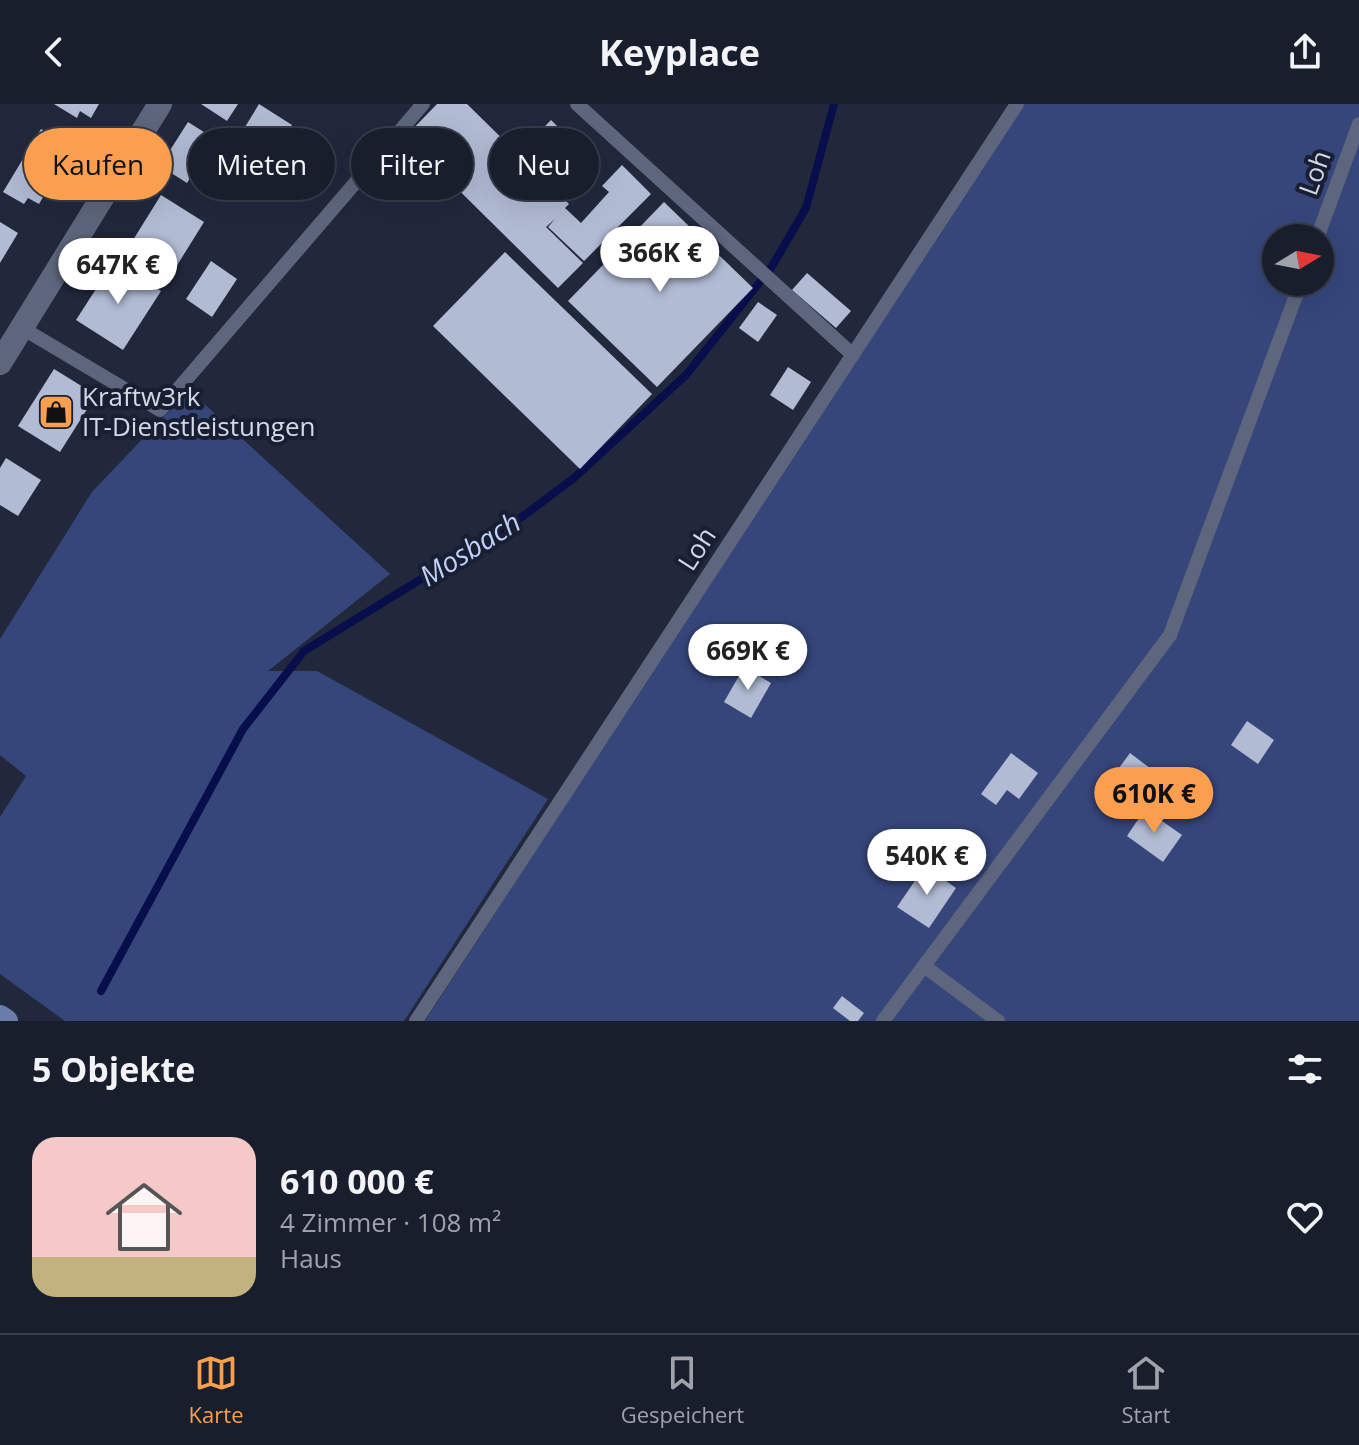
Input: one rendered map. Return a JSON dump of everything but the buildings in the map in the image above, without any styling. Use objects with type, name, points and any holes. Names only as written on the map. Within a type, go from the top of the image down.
[{"type":"main road","points":[[0,1017],[6,1021]]},
{"type":"street","points":[[0,363],[160,104]]},
{"type":"lane","points":[[22,328],[160,410],[423,104]]},
{"type":"lane","points":[[577,104],[758,272],[853,355]]},
{"type":"lane","name":"Loh","points":[[416,1021],[1017,104]]},
{"type":"lane","name":"Loh","points":[[1322,224],[1359,124]]},
{"type":"lane","points":[[883,1021],[1170,635],[1296,296]]},
{"type":"lane","points":[[924,966],[998,1021]]},
{"type":"shaded area","points":[[1020,104],[1359,104],[1359,1021],[425,1021]]},
{"type":"shaded area","points":[[189,390],[390,574],[268,671],[317,671],[548,799],[404,1021],[65,1021],[0,974],[0,817],[26,776],[0,755],[0,639],[92,492]]},
{"type":"waterway","name":"Mosbach","points":[[101,991],[243,729],[304,651],[522,517],[574,478],[686,375],[771,268],[806,208],[834,104]]},
{"type":"place","name":"Kraftw3rk IT-Dienstleistungen","points":[[56,412]]}]
